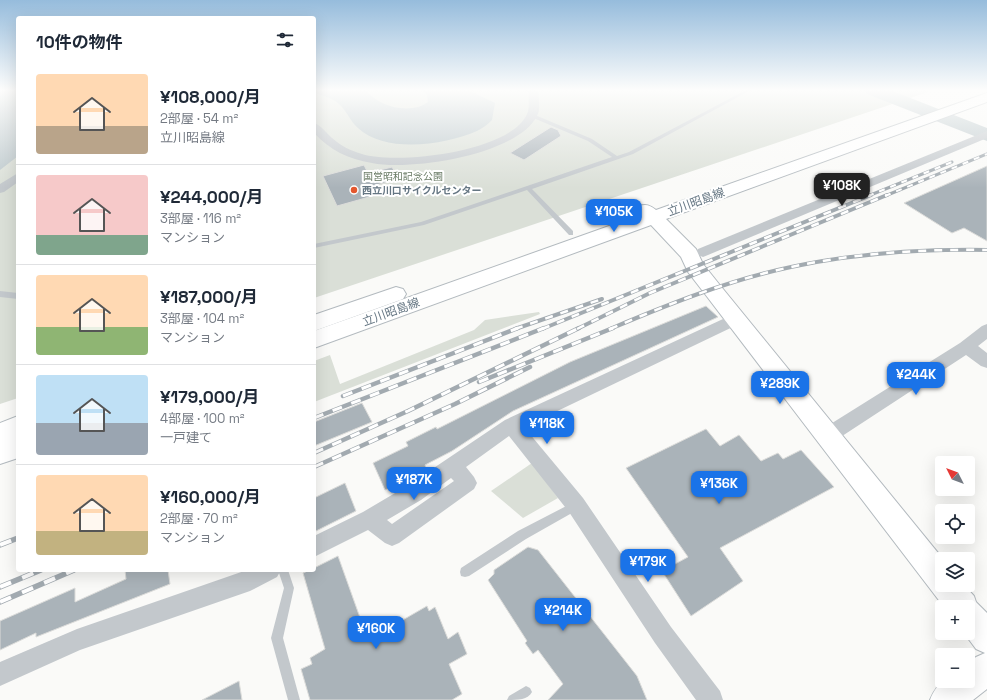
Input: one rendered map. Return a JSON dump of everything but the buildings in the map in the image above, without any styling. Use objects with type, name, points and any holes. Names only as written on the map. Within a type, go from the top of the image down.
[{"type":"main road","name":"立川昭島線","points":[[316,339],[648,212],[902,123]]},
{"type":"main road","name":"立川昭島線","points":[[316,322],[571,233],[648,212]]},
{"type":"main road","points":[[648,212],[668,230],[689,254],[699,272],[935,572]]},
{"type":"main road","points":[[0,434],[16,428]]},
{"type":"main road","points":[[0,453],[16,447]]},
{"type":"main road","points":[[951,592],[957,600]]},
{"type":"main road","points":[[975,623],[987,638]]},
{"type":"main road","points":[[953,698],[987,668]]},
{"type":"street","points":[[316,128],[324,138],[348,154],[385,162],[440,158],[486,148],[519,132],[527,123]]},
{"type":"street","points":[[703,252],[987,134]]},
{"type":"street","points":[[0,189],[16,178]]},
{"type":"street","points":[[316,546],[370,519],[414,493],[511,425],[736,319]]},
{"type":"street","points":[[827,436],[966,347],[987,330]]},
{"type":"street","points":[[966,347],[987,361]]},
{"type":"street","points":[[511,425],[576,505],[663,635],[711,700]]},
{"type":"street","points":[[370,519],[392,536],[467,483],[453,466]]},
{"type":"street","points":[[0,674],[77,640],[250,580],[266,572]]},
{"type":"lane","points":[[549,123],[590,140],[617,158]]},
{"type":"lane","points":[[316,246],[400,229],[435,220],[631,153],[687,123]]},
{"type":"lane","points":[[528,188],[571,233]]},
{"type":"lane","points":[[0,294],[16,296]]},
{"type":"lane","points":[[465,572],[522,535],[576,505]]},
{"type":"lane","points":[[284,572],[289,588],[277,638],[294,700]]},
{"type":"lane","points":[[514,700],[526,692]]},
{"type":"green space","points":[[0,123],[16,123],[16,399],[0,404]]},
{"type":"green space","name":"国営昭和記念公園","points":[[316,123],[837,123],[316,297]]},
{"type":"green space","points":[[539,312],[540,314],[316,401],[316,360],[330,355],[340,384],[474,330],[485,320]]},
{"type":"green space","points":[[532,463],[558,498],[523,518],[491,491]]},
{"type":"shaded area","points":[[0,123],[16,123],[16,158],[0,170]]},
{"type":"shaded area","points":[[354,123],[489,123],[477,131],[464,136],[433,143],[416,144],[400,144],[384,141],[370,136]]},
{"type":"waterway","points":[[956,123],[987,135]]},
{"type":"railway","points":[[885,196],[987,154]]},
{"type":"railway","points":[[868,196],[952,162]]},
{"type":"railway","points":[[542,329],[871,195]]},
{"type":"railway","points":[[577,329],[650,293],[887,195]]},
{"type":"railway","points":[[610,329],[722,286],[768,272],[791,267],[864,255],[913,251],[987,250]]},
{"type":"railway","points":[[515,329],[602,299]]},
{"type":"railway","points":[[343,396],[518,328]]},
{"type":"railway","points":[[316,417],[544,328]]},
{"type":"railway","points":[[316,452],[408,411],[579,328]]},
{"type":"railway","points":[[479,382],[613,328]]},
{"type":"railway","points":[[316,466],[455,404],[530,367]]},
{"type":"railway","points":[[0,545],[16,539]]},
{"type":"railway","points":[[0,587],[36,572]]},
{"type":"railway","points":[[0,602],[69,572]]},
{"type":"place","name":"西立川口サイクルセンター","points":[[354,190]]}]
